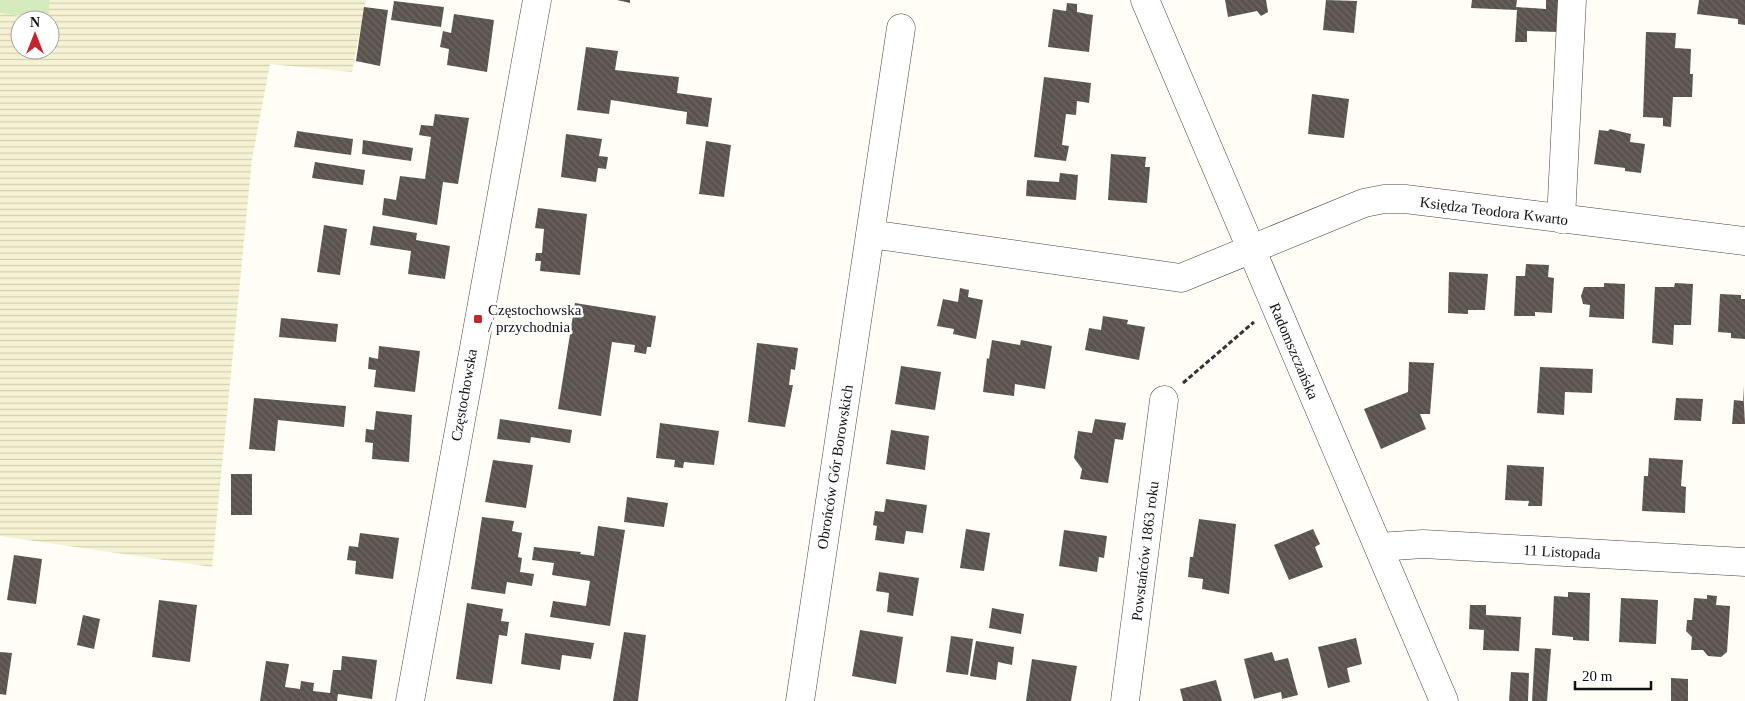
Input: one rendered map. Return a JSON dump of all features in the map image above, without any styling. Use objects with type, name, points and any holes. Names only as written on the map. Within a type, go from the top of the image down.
[{"type":"street","name":"Częstochowska","points":[[410,701],[537,0]]},
{"type":"street","name":"Radomszczańska","points":[[1145,0],[1444,701]]},
{"type":"street","points":[[1561,219],[1572,0]]},
{"type":"street","name":"Obrońców Gór Borowskich","points":[[800,701],[901,28]]},
{"type":"street","name":"Księdza Teodora Kwarto","points":[[1252,250],[1364,203],[1384,199],[1745,241]]},
{"type":"street","points":[[870,234],[1182,278],[1252,250]]},
{"type":"street","name":"Powstańców 1863 roku","points":[[1125,701],[1164,400]]},
{"type":"street","name":"11 Listopada","points":[[1379,547],[1423,544],[1745,562]]},
{"type":"path","points":[[1164,400],[1274,304]]},
{"type":"shaded area","points":[[50,0],[366,0],[352,72],[270,64],[252,159],[212,567],[0,536],[0,13],[10,14],[10,60],[60,60],[60,10],[49,10]]},
{"type":"green space","points":[[0,0],[50,0],[49,10],[10,10],[10,14],[0,13]]},
{"type":"building","points":[[617,0],[630,0],[630,3]]},
{"type":"building","points":[[1225,0],[1266,0],[1268,12],[1261,16],[1257,11],[1228,17]]},
{"type":"building","points":[[1326,0],[1357,1],[1354,33],[1323,30]]},
{"type":"building","points":[[1472,0],[1517,0],[1516,7],[1546,9],[1546,0],[1559,0],[1557,32],[1527,31],[1527,42],[1515,42],[1517,10],[1471,8]]},
{"type":"building","points":[[1699,0],[1745,0],[1745,25],[1738,24],[1738,19],[1697,14]]},
{"type":"building","points":[[394,1],[444,7],[441,27],[391,20]]},
{"type":"building","points":[[1067,3],[1077,4],[1077,12],[1093,15],[1089,52],[1048,47],[1053,9],[1066,11]]},
{"type":"building","points":[[364,7],[388,10],[380,66],[356,61]]},
{"type":"building","points":[[454,14],[494,20],[487,72],[447,65],[449,49],[440,47],[443,31],[451,33]]},
{"type":"building","points":[[1646,32],[1676,33],[1675,48],[1691,49],[1690,74],[1693,74],[1692,97],[1673,97],[1671,127],[1663,126],[1663,118],[1643,117]]},
{"type":"building","points":[[586,47],[618,51],[615,70],[679,77],[677,93],[712,98],[708,127],[686,124],[687,112],[611,100],[609,114],[577,110]]},
{"type":"building","points":[[1044,77],[1091,83],[1089,103],[1077,101],[1076,115],[1066,114],[1062,145],[1069,146],[1066,161],[1034,157]]},
{"type":"building","points":[[1312,94],[1349,99],[1344,138],[1308,134]]},
{"type":"building","points":[[435,114],[469,118],[458,184],[443,182],[437,225],[382,215],[384,198],[396,200],[400,176],[425,179],[431,137],[419,135],[421,125],[433,126]]},
{"type":"building","points":[[1610,129],[1631,134],[1630,142],[1645,144],[1641,173],[1625,171],[1625,168],[1594,164],[1599,130],[1608,131]]},
{"type":"building","points":[[297,131],[353,139],[351,155],[294,147]]},
{"type":"building","points":[[566,134],[602,139],[599,156],[608,157],[606,169],[598,168],[596,182],[561,177]]},
{"type":"building","points":[[363,140],[413,148],[411,161],[362,154]]},
{"type":"building","points":[[706,141],[731,145],[724,197],[699,194]]},
{"type":"building","points":[[1111,154],[1146,157],[1145,167],[1150,167],[1147,203],[1108,200]]},
{"type":"building","points":[[315,162],[365,170],[363,185],[312,178]]},
{"type":"building","points":[[1060,173],[1078,175],[1076,200],[1026,196],[1027,180],[1059,182]]},
{"type":"building","points":[[538,208],[587,214],[580,275],[540,271],[541,261],[535,261],[536,253],[542,253],[544,229],[535,228]]},
{"type":"building","points":[[324,225],[347,229],[340,275],[317,272]]},
{"type":"building","points":[[373,226],[417,233],[416,240],[450,246],[445,279],[408,274],[411,251],[370,245]]},
{"type":"building","points":[[1526,264],[1549,265],[1548,277],[1554,278],[1552,313],[1535,312],[1535,316],[1514,316],[1516,276],[1525,276]]},
{"type":"building","points":[[1449,272],[1488,274],[1485,310],[1468,310],[1468,314],[1448,313]]},
{"type":"building","points":[[1604,283],[1625,284],[1624,319],[1589,317],[1590,305],[1583,304],[1581,296],[1584,287],[1604,287]]},
{"type":"building","points":[[1675,283],[1693,284],[1691,325],[1674,325],[1673,345],[1652,343],[1655,287],[1674,287]]},
{"type":"building","points":[[960,288],[969,290],[968,297],[983,300],[976,339],[953,334],[954,329],[937,326],[943,299],[958,302]]},
{"type":"building","points":[[1720,294],[1741,295],[1741,299],[1745,299],[1745,339],[1731,338],[1731,333],[1718,332]]},
{"type":"building","points":[[575,303],[656,316],[651,347],[647,347],[646,354],[634,352],[635,345],[612,342],[601,416],[558,409]]},
{"type":"building","points":[[1103,316],[1128,320],[1127,324],[1145,327],[1139,360],[1085,350],[1089,328],[1101,330]]},
{"type":"building","points":[[281,318],[338,324],[336,342],[279,337]]},
{"type":"building","points":[[992,340],[1020,345],[1021,340],[1052,346],[1045,389],[1015,384],[1014,396],[983,392],[987,358],[989,359]]},
{"type":"building","points":[[757,343],[798,348],[795,370],[791,369],[789,385],[793,385],[785,427],[748,422]]},
{"type":"building","points":[[379,346],[420,351],[415,392],[374,387],[376,370],[368,369],[369,357],[378,359]]},
{"type":"building","points":[[1409,362],[1434,363],[1430,414],[1420,414],[1426,429],[1381,449],[1364,409],[1408,392]]},
{"type":"building","points":[[901,366],[941,372],[935,410],[895,404]]},
{"type":"building","points":[[1540,367],[1593,369],[1592,393],[1565,392],[1564,415],[1537,413]]},
{"type":"building","points":[[1743,386],[1745,424],[1732,424],[1734,400],[1743,401]]},
{"type":"building","points":[[254,398],[346,406],[344,427],[278,420],[275,451],[249,449]]},
{"type":"building","points":[[1676,398],[1703,399],[1701,421],[1674,420]]},
{"type":"building","points":[[376,411],[412,415],[409,462],[372,459],[373,443],[365,442],[366,429],[374,430]]},
{"type":"building","points":[[500,419],[572,430],[570,443],[531,437],[530,443],[497,439]]},
{"type":"building","points":[[1095,419],[1126,423],[1123,440],[1115,439],[1108,483],[1080,479],[1082,469],[1074,458],[1078,431],[1092,433]]},
{"type":"building","points":[[660,423],[719,431],[714,465],[684,462],[683,468],[674,467],[675,460],[656,458]]},
{"type":"building","points":[[891,430],[929,436],[925,470],[886,464]]},
{"type":"building","points":[[1649,458],[1683,460],[1681,486],[1686,487],[1685,513],[1642,511],[1644,476],[1648,476]]},
{"type":"building","points":[[493,460],[533,465],[526,508],[485,502]]},
{"type":"building","points":[[1507,465],[1544,467],[1542,506],[1528,506],[1529,501],[1505,500]]},
{"type":"building","points":[[231,474],[252,474],[252,515],[231,515]]},
{"type":"building","points":[[627,497],[668,503],[664,527],[624,522]]},
{"type":"building","points":[[886,499],[927,505],[923,533],[906,531],[904,544],[875,540],[877,526],[873,525],[875,511],[884,512]]},
{"type":"building","points":[[482,517],[514,521],[512,531],[522,533],[518,557],[522,558],[520,572],[534,574],[532,586],[507,582],[505,594],[471,589]]},
{"type":"building","points":[[1199,519],[1236,524],[1229,594],[1202,589],[1203,579],[1188,577],[1190,557],[1193,557]]},
{"type":"building","points":[[598,526],[625,530],[610,626],[550,617],[553,601],[586,606],[590,581],[552,575],[554,563],[532,560],[534,547],[581,552],[580,554],[594,556]]},
{"type":"building","points":[[966,529],[990,533],[984,571],[960,568]]},
{"type":"building","points":[[1313,529],[1320,544],[1315,547],[1323,567],[1289,580],[1274,545]]},
{"type":"building","points":[[1064,530],[1107,536],[1104,558],[1099,557],[1097,572],[1059,566]]},
{"type":"building","points":[[360,533],[399,538],[393,579],[355,574],[356,561],[347,560],[349,546],[358,547]]},
{"type":"building","points":[[14,555],[42,559],[36,604],[7,600]]},
{"type":"building","points":[[879,572],[919,578],[913,616],[887,612],[889,593],[876,591]]},
{"type":"building","points":[[1568,592],[1590,593],[1589,641],[1573,640],[1573,637],[1552,635],[1554,596],[1568,597]]},
{"type":"building","points":[[1707,595],[1717,596],[1716,605],[1730,606],[1727,652],[1721,657],[1708,656],[1703,650],[1691,650],[1692,637],[1686,631],[1687,620],[1692,620],[1694,598],[1707,599]]},
{"type":"building","points":[[1621,598],[1658,600],[1656,644],[1619,642]]},
{"type":"building","points":[[159,600],[197,605],[190,662],[152,657]]},
{"type":"building","points":[[467,603],[503,609],[501,621],[509,622],[507,636],[499,635],[492,684],[456,679]]},
{"type":"building","points":[[1470,605],[1486,605],[1486,615],[1521,617],[1519,651],[1483,650],[1484,630],[1469,629]]},
{"type":"building","points":[[992,608],[1024,614],[1021,634],[989,628]]},
{"type":"building","points":[[83,615],[100,619],[94,649],[77,645]]},
{"type":"building","points":[[860,630],[903,637],[896,684],[852,676]]},
{"type":"building","points":[[624,632],[646,635],[638,701],[613,701]]},
{"type":"building","points":[[525,633],[594,643],[591,659],[562,655],[560,670],[521,664]]},
{"type":"building","points":[[951,636],[973,639],[968,675],[946,672]]},
{"type":"building","points":[[1356,638],[1362,664],[1347,668],[1350,682],[1328,688],[1318,647]]},
{"type":"building","points":[[976,641],[1014,647],[1012,665],[998,662],[996,680],[970,676]]},
{"type":"building","points":[[1535,648],[1551,649],[1547,701],[1532,701]]},
{"type":"building","points":[[0,652],[12,653],[6,695],[0,694]]},
{"type":"building","points":[[1272,652],[1275,661],[1288,658],[1298,695],[1282,699],[1281,692],[1254,699],[1244,659]]},
{"type":"building","points":[[342,656],[377,660],[372,699],[338,694],[337,701],[260,701],[266,661],[289,664],[285,687],[300,689],[301,681],[314,683],[313,691],[330,693],[333,670],[341,670]]},
{"type":"building","points":[[1032,659],[1077,666],[1071,701],[1026,701]]},
{"type":"building","points":[[1511,672],[1529,673],[1528,701],[1509,701]]},
{"type":"building","points":[[1671,678],[1688,679],[1688,701],[1671,701]]},
{"type":"building","points":[[1216,680],[1222,701],[1183,701],[1180,689]]},
{"type":"place","name":"Częstochowska / przychodnia","points":[[478,319]]}]
